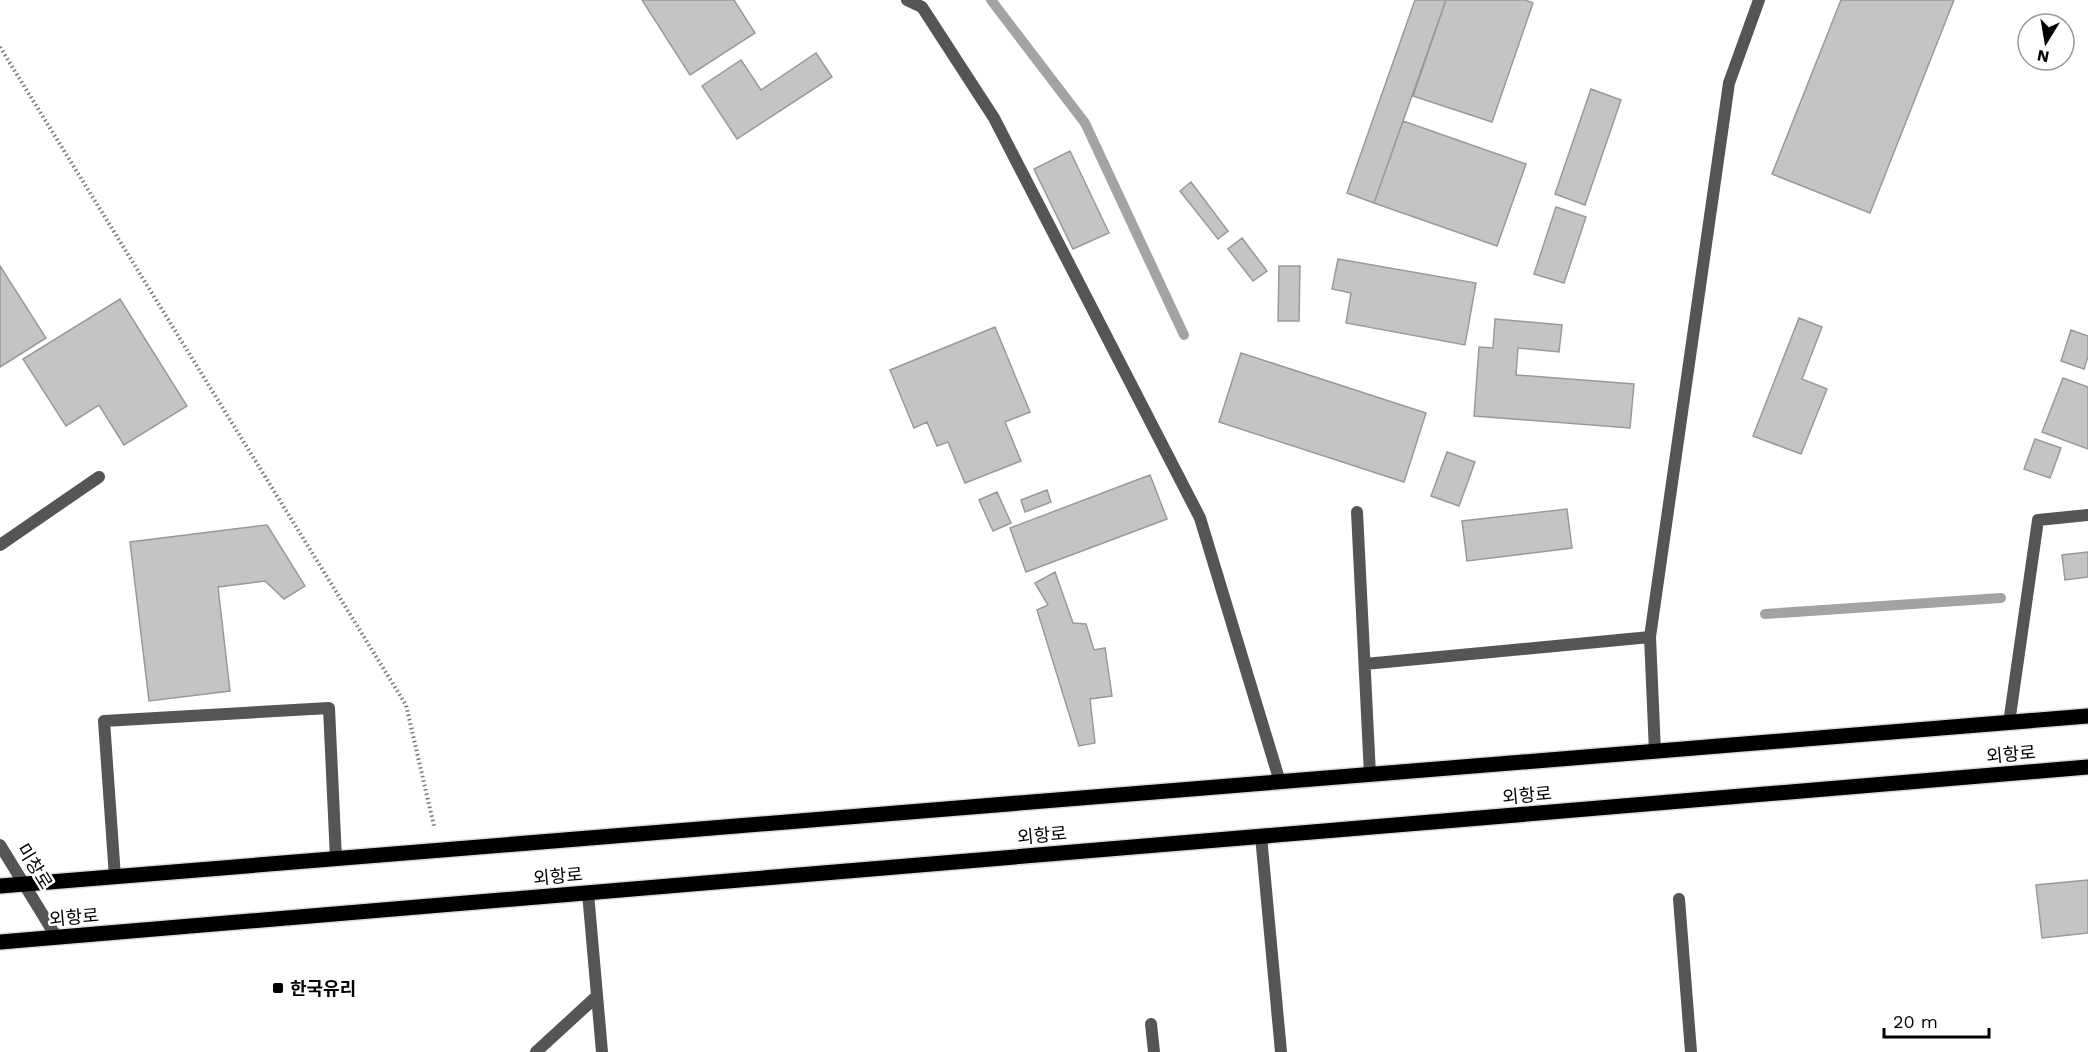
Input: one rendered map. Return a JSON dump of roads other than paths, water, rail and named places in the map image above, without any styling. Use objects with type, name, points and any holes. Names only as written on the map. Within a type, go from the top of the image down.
[{"type":"main road","name":"외항로","points":[[0,886],[2088,716]]},
{"type":"main road","name":"외항로","points":[[0,942],[2088,767]]},
{"type":"street","points":[[907,0],[922,7],[994,118],[1200,518],[1280,782]]},
{"type":"street","points":[[1655,752],[1650,637],[1729,82],[1758,0]]},
{"type":"street","points":[[0,545],[99,477]]},
{"type":"street","points":[[1358,512],[1370,775]]},
{"type":"street","points":[[2009,723],[2038,520],[2088,515]]},
{"type":"street","points":[[1365,664],[1650,637]]},
{"type":"street","points":[[115,877],[104,722],[329,708],[336,859]]},
{"type":"street","points":[[1261,836],[1281,1052]]},
{"type":"street","name":"미창로","points":[[0,845],[57,938]]},
{"type":"street","points":[[588,893],[602,1052]]},
{"type":"street","points":[[1679,899],[1691,1052]]},
{"type":"street","points":[[536,1052],[597,996]]},
{"type":"street","points":[[1151,1024],[1154,1052]]},
{"type":"waterway","points":[[991,0],[1085,123],[1184,335]]},
{"type":"waterway","points":[[1765,614],[2001,598]]},
{"type":"place","name":"한국유리","points":[[278,988]]}]
